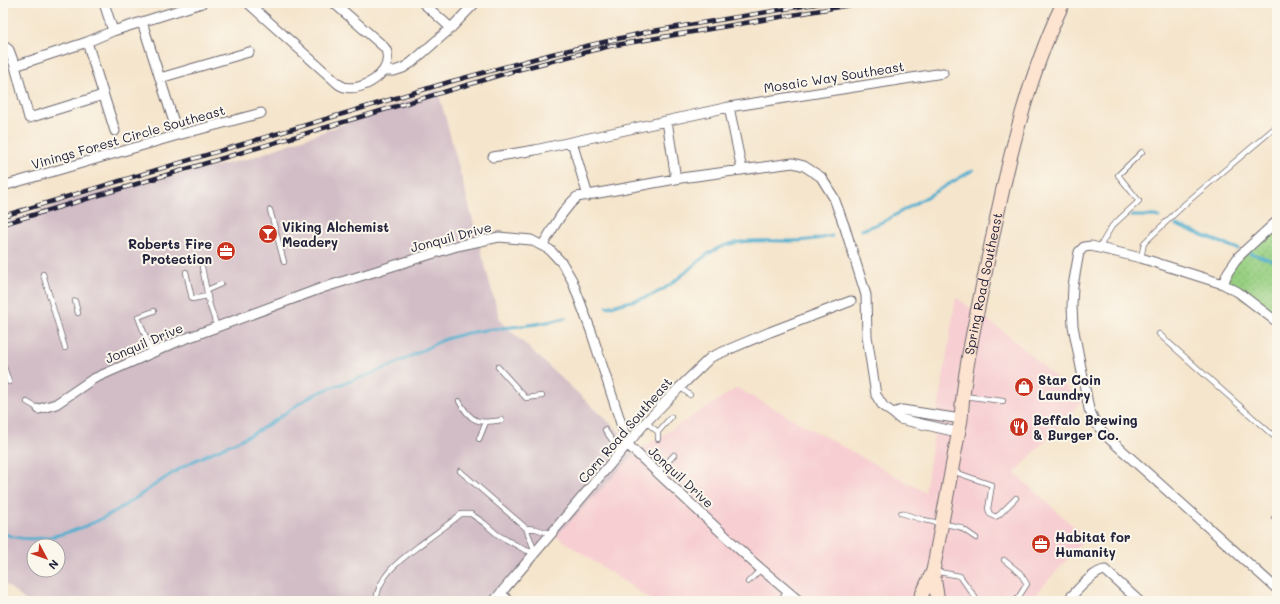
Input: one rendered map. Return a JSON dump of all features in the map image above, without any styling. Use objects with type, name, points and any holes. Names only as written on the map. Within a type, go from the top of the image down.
[{"type":"main road","name":"Spring Road Southeast","points":[[919,601],[933,571],[946,523],[950,471],[957,432],[961,419],[962,396],[1004,180],[1019,122],[1056,16],[1063,3]]},
{"type":"main road","name":"Spring Road Southeast","points":[[933,571],[938,601]]},
{"type":"street","points":[[104,3],[113,31]]},
{"type":"street","points":[[15,66],[87,42],[113,31],[202,3]]},
{"type":"street","points":[[248,3],[336,82],[344,87],[364,85],[371,82],[383,71],[388,59],[387,53],[383,46],[334,3]]},
{"type":"street","points":[[423,3],[451,28]]},
{"type":"street","points":[[383,71],[394,71],[407,66],[451,28],[475,3]]},
{"type":"street","points":[[142,22],[178,135]]},
{"type":"street","name":"Vinings Forest Circle Southeast","points":[[87,42],[115,131]]},
{"type":"street","points":[[3,45],[9,50],[15,66],[29,118],[103,95]]},
{"type":"street","points":[[160,78],[249,52]]},
{"type":"street","name":"Mosaic Way Southeast","points":[[493,157],[572,142],[729,107],[943,72]]},
{"type":"street","points":[[729,107],[742,170]]},
{"type":"street","name":"Vinings Forest Circle Southeast","points":[[3,186],[178,135],[261,113]]},
{"type":"street","points":[[667,121],[676,179]]},
{"type":"street","points":[[572,142],[588,196]]},
{"type":"street","points":[[542,246],[570,204],[577,198],[676,179],[793,164],[804,166],[820,177],[834,198],[845,228],[866,295],[867,336],[876,395],[883,406],[900,419],[957,432]]},
{"type":"street","points":[[1223,284],[1228,272],[1239,256],[1277,220]]},
{"type":"street","name":"Jonquil Drive","points":[[39,409],[56,404],[93,379],[178,341],[322,288],[457,246],[499,237],[531,240],[550,250],[562,263],[572,280],[591,331],[628,445],[799,601]]},
{"type":"street","points":[[1277,322],[1244,296],[1223,284],[1142,258],[1090,246],[1084,247],[1079,252],[1073,286],[1073,326],[1089,409],[1094,420],[1104,434],[1277,589]]},
{"type":"street","name":"Corn Road Southeast","points":[[494,601],[646,422],[711,357],[770,332],[851,301]]},
{"type":"street","points":[[893,413],[902,410],[961,419]]},
{"type":"street","points":[[1067,601],[1100,570],[1105,570],[1139,601]]},
{"type":"street","points":[[501,594],[509,601]]},
{"type":"lane","points":[[1142,258],[1144,243],[1186,203],[1277,126]]},
{"type":"lane","points":[[1099,248],[1112,226],[1139,201],[1118,175],[1142,152]]},
{"type":"lane","points":[[270,210],[284,262]]},
{"type":"lane","points":[[202,267],[208,296],[217,327]]},
{"type":"lane","points":[[186,272],[192,299],[208,296]]},
{"type":"lane","points":[[43,274],[65,348]]},
{"type":"lane","points":[[207,290],[221,284]]},
{"type":"lane","points":[[75,301],[78,313]]},
{"type":"lane","points":[[152,353],[138,317],[154,311]]},
{"type":"lane","points":[[1159,334],[1277,439]]},
{"type":"lane","points":[[4,367],[9,382]]},
{"type":"lane","points":[[498,367],[526,398],[542,396]]},
{"type":"lane","points":[[680,387],[690,396]]},
{"type":"lane","points":[[962,396],[1003,401]]},
{"type":"lane","points":[[459,401],[465,413],[474,419],[486,422],[502,420]]},
{"type":"lane","points":[[27,402],[39,409]]},
{"type":"lane","points":[[658,439],[658,432],[671,417]]},
{"type":"lane","points":[[479,439],[486,422]]},
{"type":"lane","points":[[646,422],[658,432]]},
{"type":"lane","points":[[605,430],[621,453]]},
{"type":"lane","points":[[658,473],[674,455]]},
{"type":"lane","points":[[460,471],[526,528],[536,553]]},
{"type":"lane","points":[[950,471],[992,485],[988,509],[990,514],[994,517],[999,515],[1016,498]]},
{"type":"lane","points":[[901,513],[924,520],[946,523],[960,527],[976,538]]},
{"type":"lane","points":[[376,601],[377,592],[384,578],[399,560],[461,514],[471,514],[498,535],[525,550],[536,553]]},
{"type":"lane","points":[[526,528],[536,529],[552,534]]},
{"type":"lane","points":[[1004,560],[1020,573],[1028,584],[1016,601]]},
{"type":"lane","points":[[748,582],[762,568]]},
{"type":"lane","points":[[933,571],[960,576],[977,600]]},
{"type":"lane","points":[[779,601],[788,591]]},
{"type":"shaded area","points":[[438,90],[500,321],[639,450],[556,536],[499,601],[26,601],[3,582],[3,223],[86,195],[248,159]]},
{"type":"shaded area","points":[[956,297],[1008,335],[1082,401],[1015,473],[1086,538],[1030,601],[653,601],[556,536],[639,450],[737,388],[925,492]]},
{"type":"green space","points":[[1277,220],[1277,322],[1223,284],[1228,272]]},
{"type":"waterway","points":[[862,230],[885,221],[973,170]]},
{"type":"waterway","points":[[1131,216],[1159,217]]},
{"type":"waterway","points":[[1176,225],[1238,249]]},
{"type":"waterway","points":[[607,307],[642,298],[662,290],[708,254],[726,245],[750,241],[790,241],[832,236]]},
{"type":"waterway","points":[[1250,253],[1277,262]]},
{"type":"waterway","points":[[3,533],[29,539],[43,538],[71,531],[98,521],[118,510],[172,473],[208,454],[245,438],[317,393],[398,363],[441,341],[472,332],[550,322],[565,318]]},
{"type":"railway","points":[[3,216],[449,82],[552,54],[647,32],[821,3]]},
{"type":"railway","points":[[3,224],[517,70],[610,46],[862,3]]},
{"type":"place","name":"Viking Alchemist Meadery","points":[[268,234]]},
{"type":"place","name":"Roberts Fire Protection","points":[[226,251]]},
{"type":"place","name":"Star Coin Laundry","points":[[1024,387]]},
{"type":"place","name":"Beffalo Brewing & Burger Co.","points":[[1019,427]]},
{"type":"place","name":"Habitat for Humanity","points":[[1041,544]]}]
